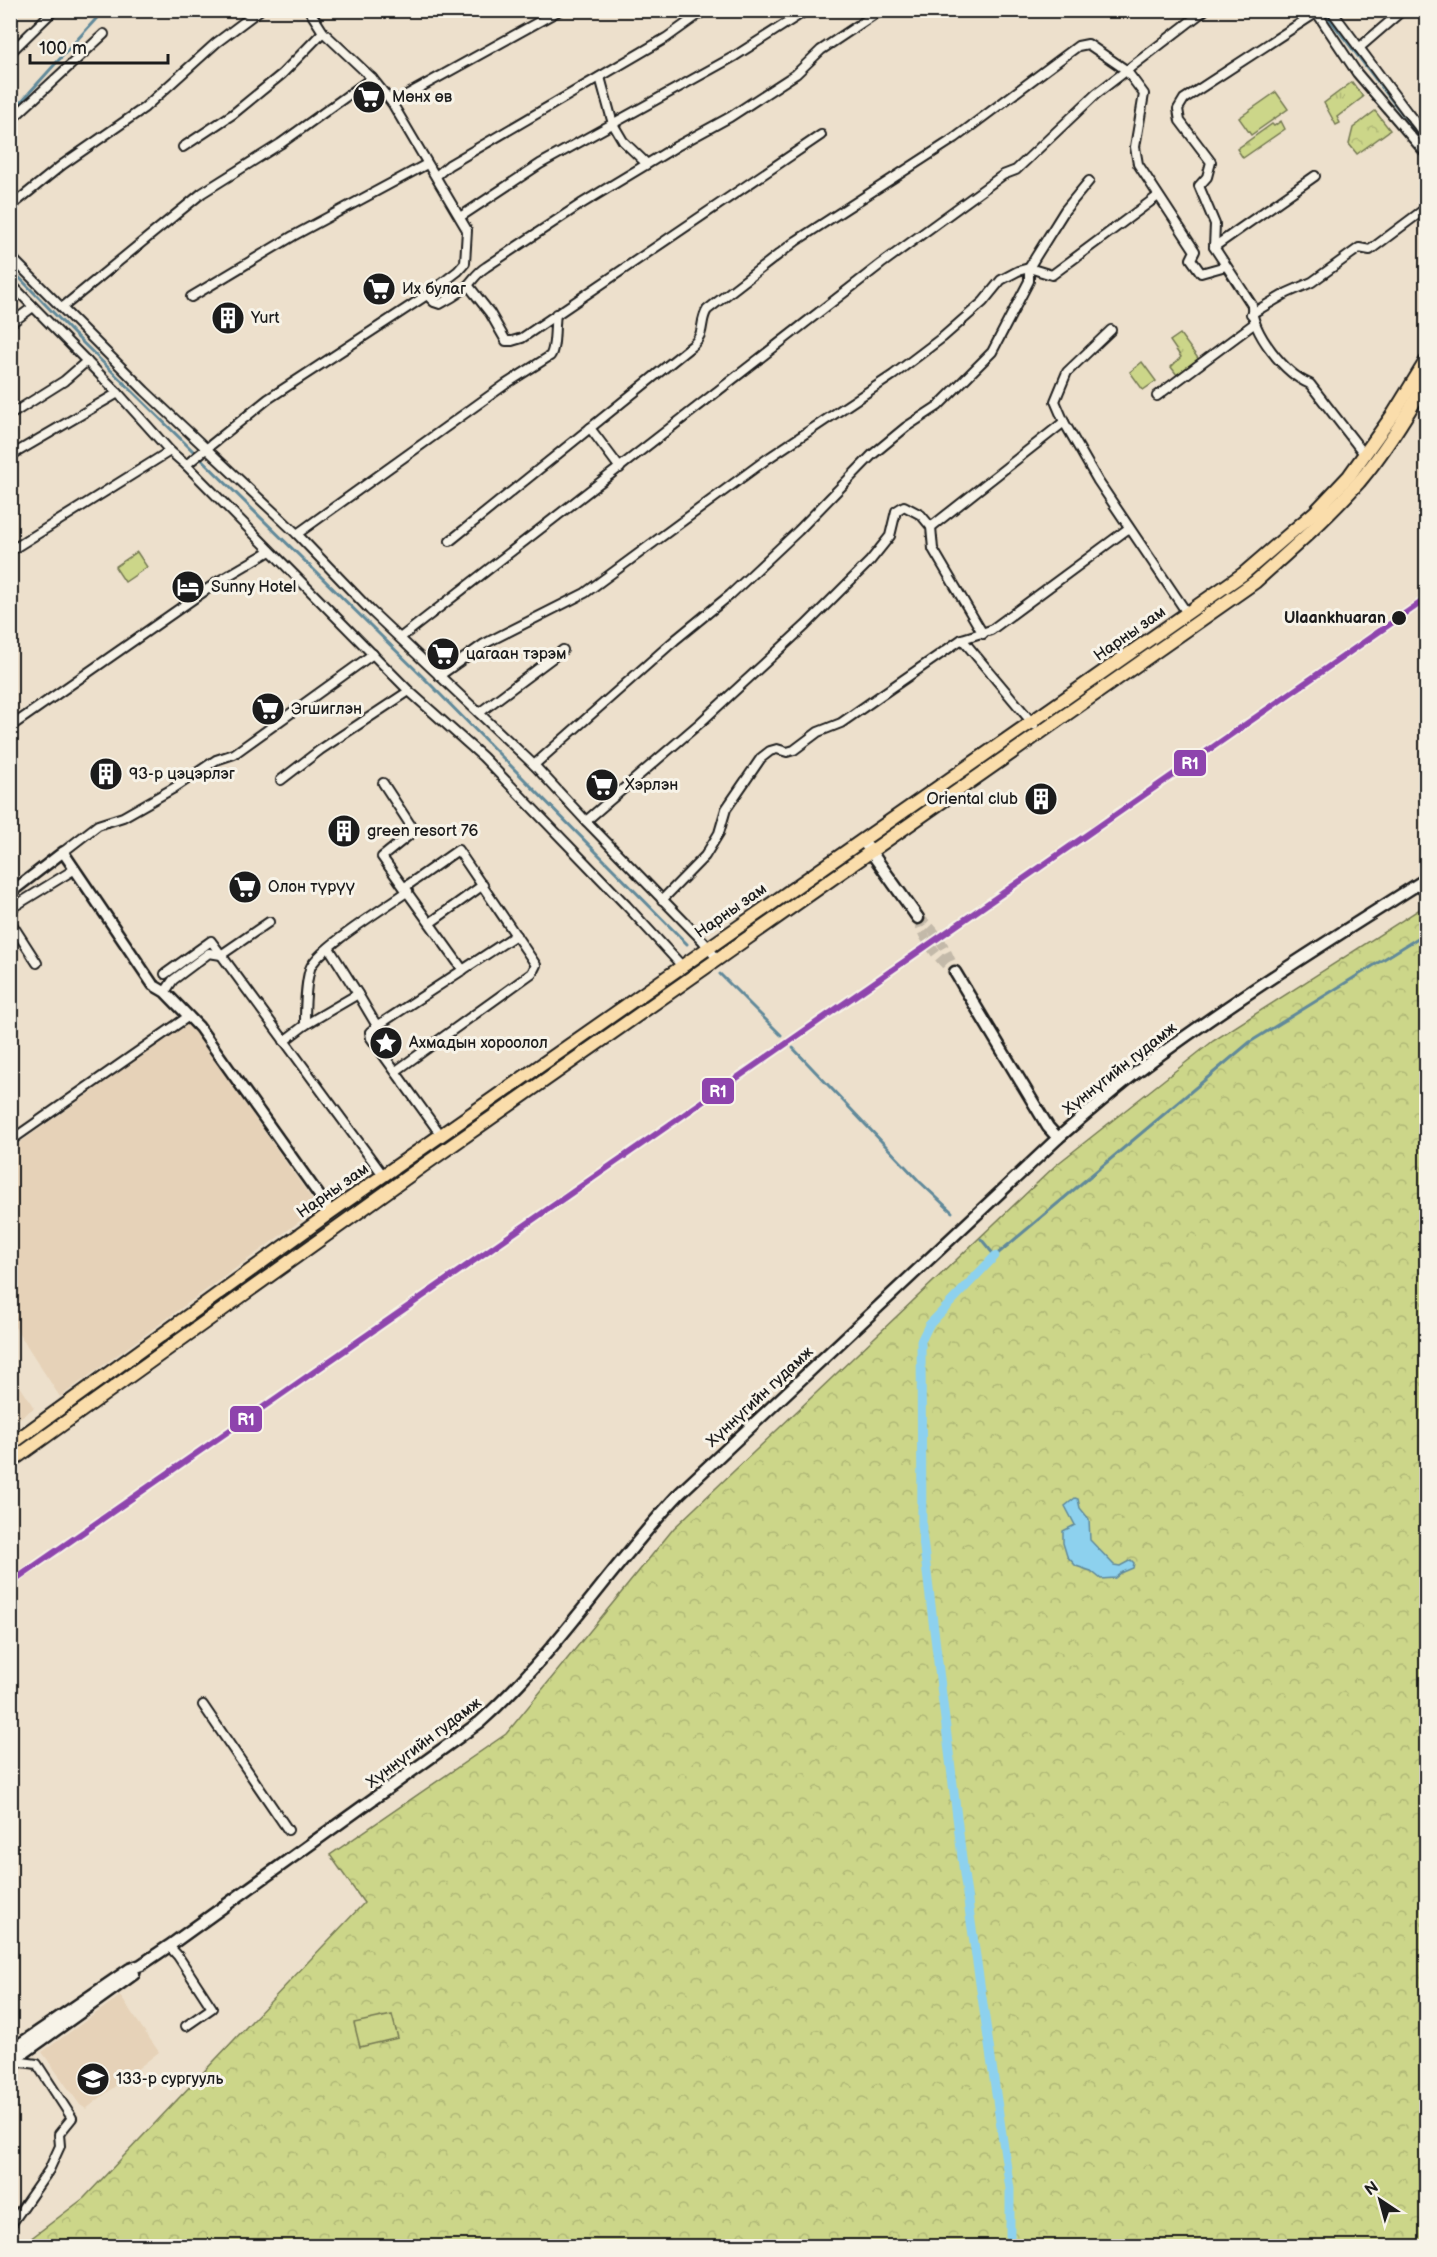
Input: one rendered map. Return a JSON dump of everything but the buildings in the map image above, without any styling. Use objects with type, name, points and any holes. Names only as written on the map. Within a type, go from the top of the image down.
[{"type":"main road","name":"Нарны зам","points":[[10,1445],[383,1175],[1243,574],[1315,512],[1365,455],[1426,361]]},
{"type":"main road","name":"Нарны зам","points":[[10,1462],[352,1216],[1255,582],[1323,520],[1358,482],[1405,420],[1426,382]]},
{"type":"main road","points":[[862,840],[918,918]]},
{"type":"main road","name":"Хүннүгийн гудамж","points":[[13,2058],[137,1973],[141,1965],[446,1748],[494,1710],[526,1677],[642,1534],[680,1493],[1058,1138],[1118,1087],[1168,1049],[1284,969],[1426,879]]},
{"type":"main road","points":[[955,972],[1048,1127],[1058,1138]]},
{"type":"street","points":[[10,53],[54,10]]},
{"type":"street","points":[[10,207],[62,165],[144,108],[216,43],[260,10]]},
{"type":"street","points":[[189,462],[268,399],[427,294],[465,263],[467,230],[392,103],[372,78],[323,32],[309,10]]},
{"type":"street","points":[[392,103],[560,10]]},
{"type":"street","points":[[436,176],[449,165],[666,38],[705,10]]},
{"type":"street","points":[[460,217],[540,164],[735,56],[807,10]]},
{"type":"street","points":[[427,294],[434,302],[440,304],[449,300],[468,285],[475,275],[581,204],[777,87],[796,74],[821,50],[881,10]]},
{"type":"street","points":[[400,638],[881,264],[1003,175],[1016,170],[1096,94],[1205,10]]},
{"type":"street","points":[[1330,10],[1426,136]]},
{"type":"street","points":[[1359,48],[1403,10]]},
{"type":"street","points":[[1365,455],[1310,384],[1299,380],[1281,364],[1255,323],[1251,314],[1252,305],[1214,247],[1215,224],[1199,186],[1207,177],[1211,162],[1180,121],[1178,109],[1184,99],[1316,12],[1357,73],[1426,154]]},
{"type":"street","points":[[183,147],[232,114],[265,87],[323,32]]},
{"type":"street","points":[[10,121],[104,34]]},
{"type":"street","points":[[450,541],[700,338],[707,310],[796,241],[955,138],[1078,46],[1088,44],[1126,70],[1144,94],[1136,147],[1138,164],[1195,251],[1191,259],[1201,273],[1226,266]]},
{"type":"street","points":[[600,77],[613,124],[623,141],[647,164]]},
{"type":"street","points":[[63,307],[202,193],[280,144],[372,78]]},
{"type":"street","points":[[468,285],[490,313],[506,341],[522,338],[821,135]]},
{"type":"street","points":[[191,297],[293,236],[424,164],[428,164]]},
{"type":"street","points":[[1214,247],[1316,176]]},
{"type":"street","points":[[534,765],[675,640],[730,595],[798,531],[872,455],[906,427],[938,406],[992,352],[1029,281],[1029,268],[1065,210],[1089,181]]},
{"type":"street","points":[[440,676],[484,644],[585,593],[767,459],[892,375],[943,337],[983,302],[1001,280],[1029,268],[1052,275],[1158,196]]},
{"type":"street","points":[[1251,314],[1287,293],[1312,282],[1359,248],[1370,250],[1426,208]]},
{"type":"street","points":[[10,256],[145,391],[297,534],[400,638],[534,765],[717,959]]},
{"type":"street","points":[[465,263],[475,275]]},
{"type":"street","points":[[10,283],[118,393],[170,451],[189,462],[270,552],[409,691],[483,757],[626,904],[681,966]]},
{"type":"street","points":[[10,324],[33,307]]},
{"type":"street","points":[[297,534],[460,416],[550,356],[554,351],[553,331],[556,314]]},
{"type":"street","points":[[1157,396],[1255,323]]},
{"type":"street","points":[[1111,330],[1067,372],[1055,401],[1064,422],[1098,481],[1187,613]]},
{"type":"street","points":[[10,415],[64,381],[87,361]]},
{"type":"street","points":[[10,456],[118,393]]},
{"type":"street","points":[[931,527],[1064,422]]},
{"type":"street","points":[[590,428],[620,468]]},
{"type":"street","points":[[10,551],[170,451]]},
{"type":"street","points":[[586,821],[701,722],[822,610],[870,561],[890,536],[897,511],[904,506],[921,515],[931,527],[933,549],[983,634]]},
{"type":"street","points":[[662,900],[705,856],[719,833],[726,809],[761,758],[777,749],[788,752],[794,750],[818,732],[841,723],[962,639],[991,630],[1129,528]]},
{"type":"street","points":[[10,727],[219,581],[270,552]]},
{"type":"street","points":[[962,639],[1040,734]]},
{"type":"street","points":[[479,713],[563,650]]},
{"type":"street","points":[[10,893],[98,825],[123,817],[181,784],[216,760],[234,754],[373,654]]},
{"type":"street","points":[[281,780],[320,750],[409,691]]},
{"type":"street","points":[[383,783],[413,832],[382,858],[463,970]]},
{"type":"street","points":[[305,1025],[310,969],[314,960],[458,850],[536,965],[532,973],[396,1071]]},
{"type":"street","points":[[63,852],[153,985],[165,992],[199,1027],[331,1212]]},
{"type":"street","points":[[10,909],[75,869]]},
{"type":"street","points":[[430,923],[483,885]]},
{"type":"street","points":[[10,921],[37,963]]},
{"type":"street","points":[[165,992],[173,980],[209,953],[220,955],[269,922]]},
{"type":"street","points":[[441,1135],[371,1038],[370,1032],[516,936]]},
{"type":"street","points":[[165,974],[211,941],[383,1175]]},
{"type":"street","points":[[328,948],[377,1026]]},
{"type":"street","points":[[284,1041],[305,1025],[358,994]]},
{"type":"street","points":[[10,1141],[189,1016]]},
{"type":"street","points":[[203,1705],[288,1830]]},
{"type":"street","points":[[169,1946],[212,2008],[186,2026]]},
{"type":"street","points":[[10,2226],[49,2170],[60,2146],[59,2134],[72,2118],[37,2064],[13,2058]]},
{"type":"shaded area","points":[[188,1023],[318,1208],[60,1397],[11,1321],[11,1149]]},
{"type":"shaded area","points":[[11,1372],[34,1408],[10,1424]]},
{"type":"shaded area","name":"133-р сургууль","points":[[120,1996],[159,2052],[86,2109],[80,2105],[42,2052]]},
{"type":"green space","points":[[1352,82],[1363,97],[1337,117],[1340,123],[1336,125],[1324,103]]},
{"type":"green space","points":[[1276,92],[1288,109],[1251,135],[1239,118]]},
{"type":"green space","points":[[1375,111],[1390,130],[1357,154],[1349,144],[1353,128]]},
{"type":"green space","points":[[1281,121],[1285,129],[1243,158],[1237,149],[1272,124],[1274,126]]},
{"type":"green space","points":[[1180,334],[1200,361],[1177,375],[1171,367],[1181,357],[1170,341]]},
{"type":"green space","points":[[1142,362],[1156,381],[1143,390],[1130,372]]},
{"type":"green space","points":[[137,552],[147,567],[125,582],[115,567]]},
{"type":"green space","points":[[1426,905],[1426,2246],[21,2246],[84,2198],[364,1903],[330,1855],[506,1734],[674,1528],[1056,1165],[1213,1041]]},
{"type":"green space","points":[[392,2015],[398,2038],[360,2047],[354,2023]]},
{"type":"water","points":[[1075,1498],[1078,1499],[1080,1508],[1089,1519],[1090,1540],[1114,1565],[1120,1566],[1131,1560],[1134,1563],[1133,1568],[1115,1578],[1101,1579],[1091,1571],[1076,1566],[1067,1556],[1063,1543],[1063,1531],[1075,1525],[1065,1506]]},
{"type":"waterway","points":[[10,114],[104,10]]},
{"type":"waterway","points":[[1323,10],[1426,145]]},
{"type":"waterway","points":[[10,268],[74,334],[429,683],[687,944]]},
{"type":"waterway","points":[[981,1239],[995,1256],[1250,1042],[1426,933]]},
{"type":"waterway","points":[[720,974],[781,1035]]},
{"type":"waterway","points":[[793,1048],[920,1182],[952,1212]]},
{"type":"waterway","points":[[995,1256],[929,1325],[921,1341],[922,1532],[964,1874],[1010,2189],[1010,2246]]},
{"type":"tunnel","points":[[918,918],[936,934],[955,972]]},
{"type":"tunnel","points":[[918,918],[923,933],[932,948],[954,972]]},
{"type":"transit line","name":"R1","points":[[10,1583],[1426,599]]},
{"type":"place","name":"Мөнх өв","points":[[369,97]]},
{"type":"place","name":"Их булаг","points":[[379,289]]},
{"type":"place","name":"Yurt","points":[[228,318]]},
{"type":"place","name":"Sunny Hotel","points":[[188,587]]},
{"type":"place","name":"Ulaankhuaran","points":[[1399,618]]},
{"type":"place","name":"цагаан тэрэм","points":[[443,654]]},
{"type":"place","name":"Эгшиглэн","points":[[268,709]]},
{"type":"place","name":"93-р цэцэрлэг","points":[[106,774]]},
{"type":"place","name":"Хэрлэн","points":[[602,785]]},
{"type":"place","name":"Oriental club","points":[[1041,799]]},
{"type":"place","name":"green resort 76","points":[[344,831]]},
{"type":"place","name":"Олон түрүү","points":[[245,887]]},
{"type":"place","name":"Ахмадын хороолол","points":[[386,1043]]},
{"type":"place","name":"133-р сургууль","points":[[93,2079]]}]
